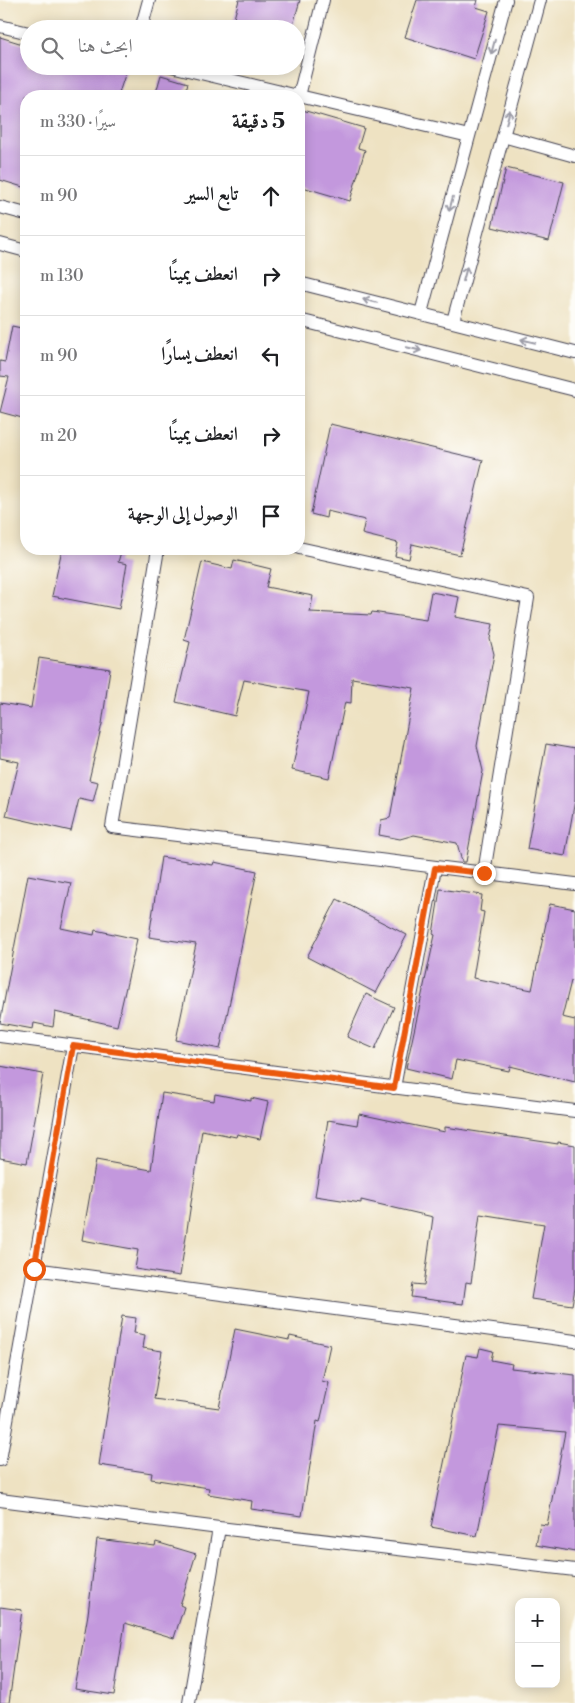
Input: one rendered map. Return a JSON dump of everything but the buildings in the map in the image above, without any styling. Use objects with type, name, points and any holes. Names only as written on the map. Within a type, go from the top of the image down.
[{"type":"street","points":[[143,20],[148,0]]},
{"type":"street","points":[[305,72],[323,0]]},
{"type":"street","points":[[421,313],[506,0]]},
{"type":"street","points":[[453,321],[540,0]]},
{"type":"street","points":[[0,26],[20,31]]},
{"type":"street","points":[[209,75],[273,90]]},
{"type":"street","points":[[300,90],[304,75]]},
{"type":"street","points":[[305,97],[469,136]]},
{"type":"street","points":[[503,136],[575,156]]},
{"type":"street","points":[[0,208],[20,213]]},
{"type":"street","points":[[0,244],[20,249]]},
{"type":"street","points":[[305,284],[575,353]]},
{"type":"street","points":[[305,322],[575,390]]},
{"type":"street","points":[[305,549],[528,598],[484,873]]},
{"type":"street","points":[[157,555],[112,827],[575,884]]},
{"type":"street","points":[[394,1088],[435,868]]},
{"type":"street","points":[[0,1036],[575,1111]]},
{"type":"street","points":[[0,1460],[73,1046]]},
{"type":"street","points":[[34,1269],[575,1341]]},
{"type":"street","points":[[0,1500],[575,1570]]},
{"type":"street","points":[[189,1703],[218,1528]]},
{"type":"route","points":[[34,1269],[73,1046],[394,1088],[435,868],[484,873]]}]
